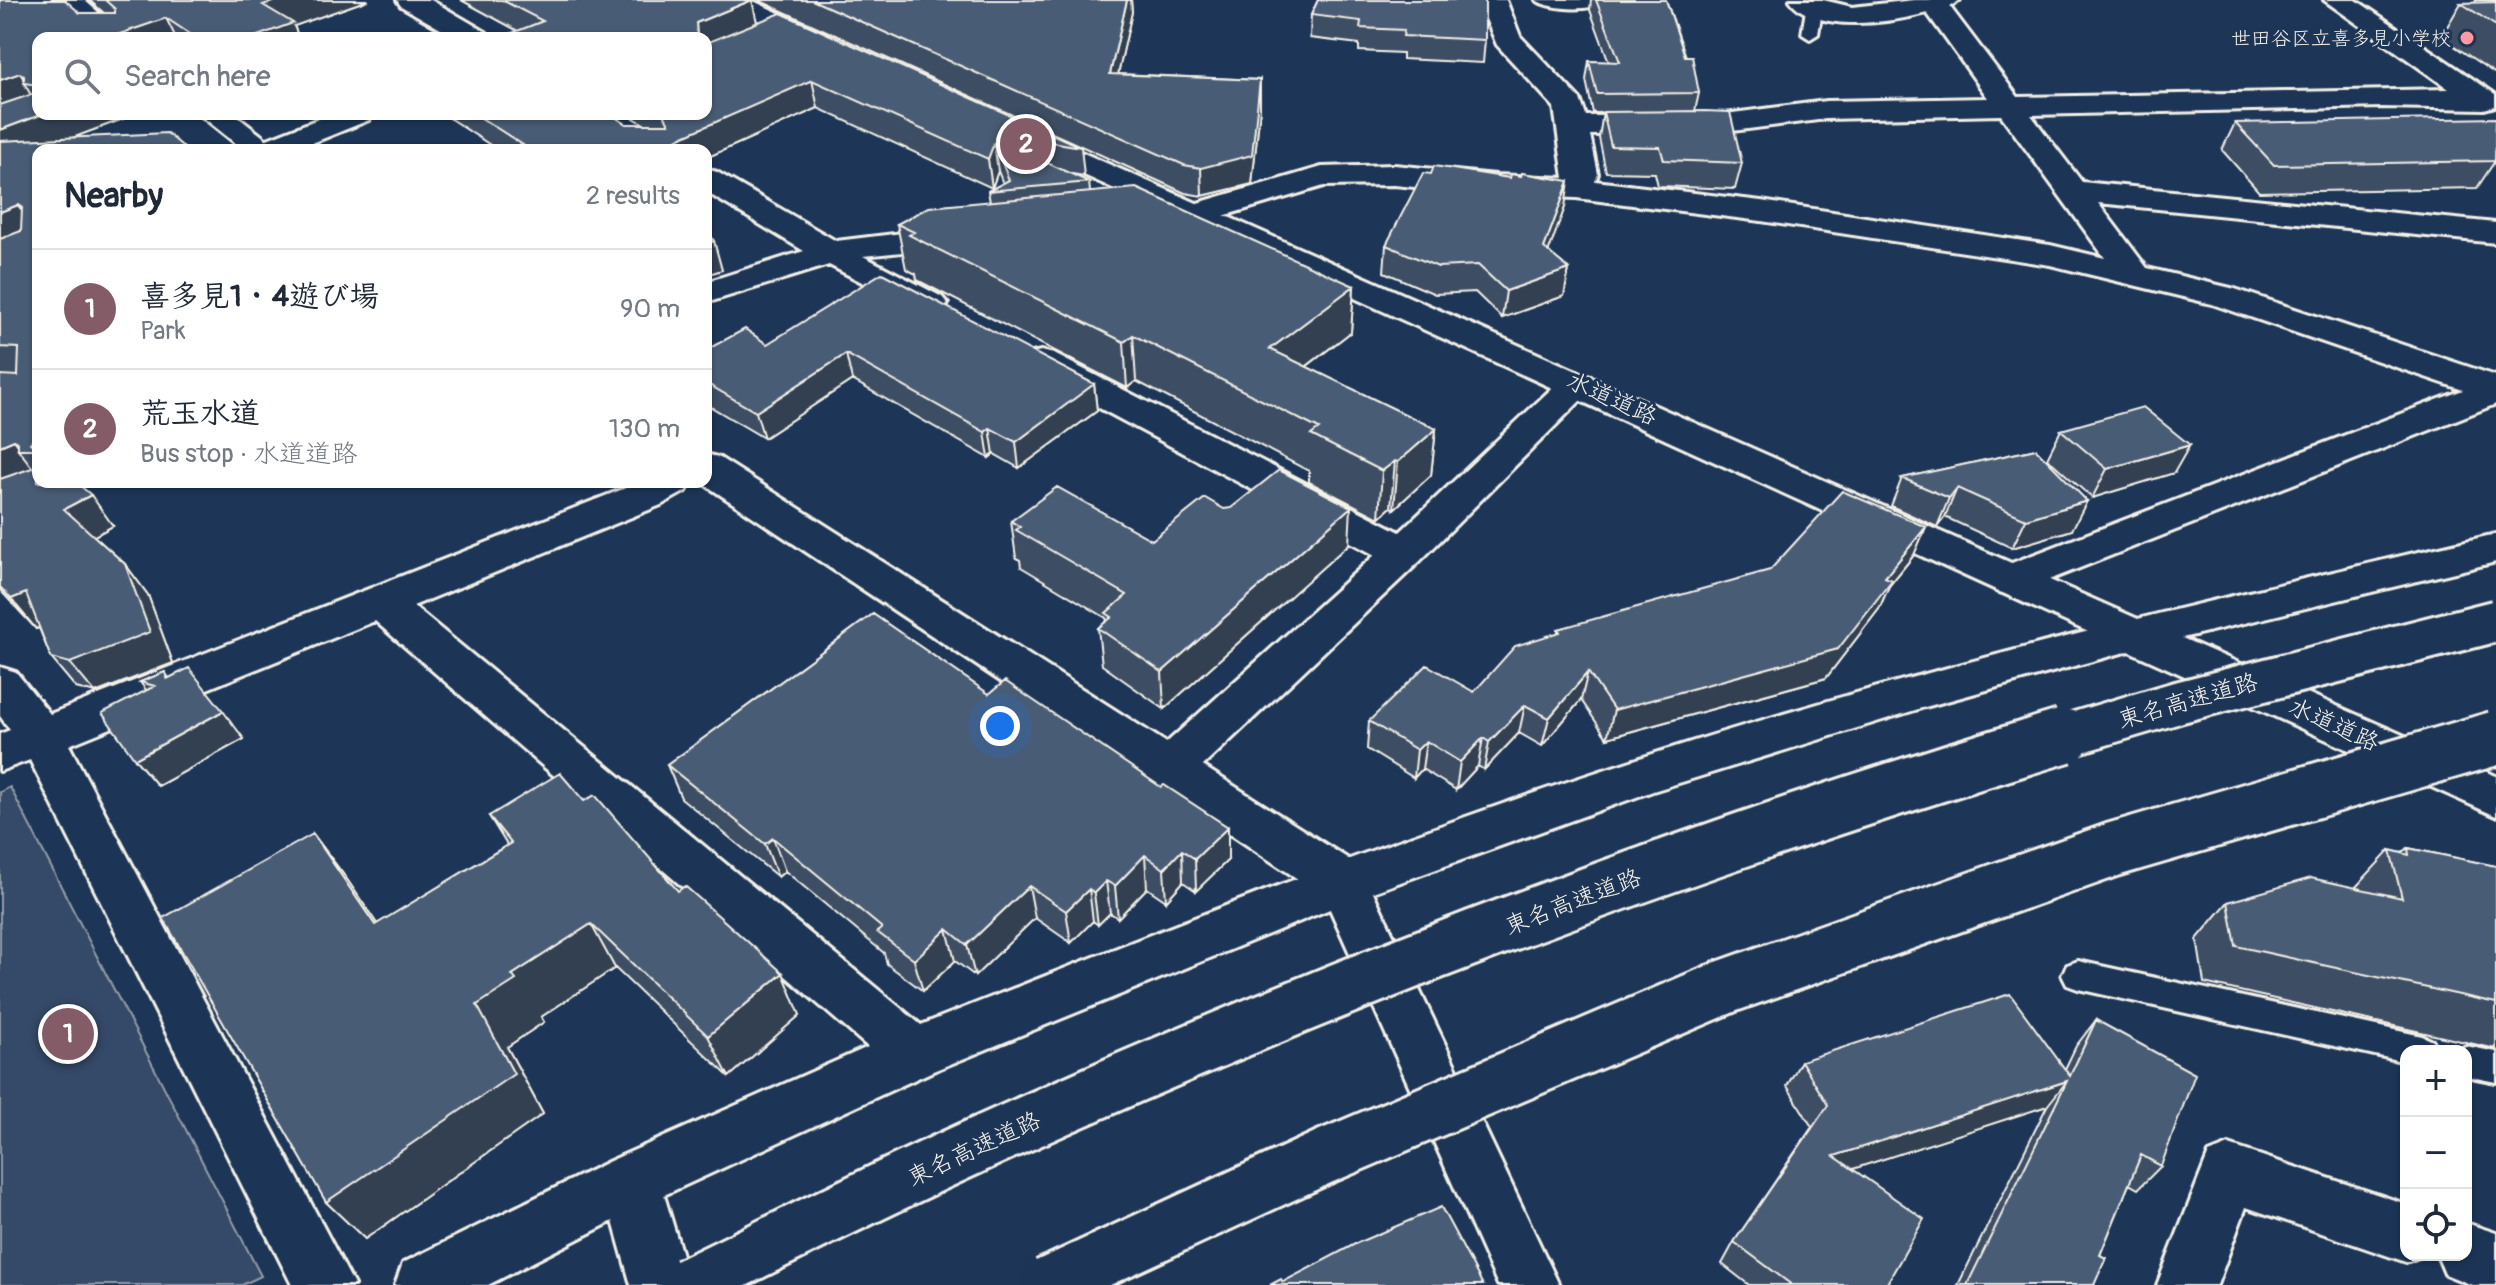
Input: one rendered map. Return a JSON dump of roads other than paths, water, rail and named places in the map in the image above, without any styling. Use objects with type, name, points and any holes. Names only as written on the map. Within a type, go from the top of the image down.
[{"type":"main road","points":[[67,0],[107,32]]},
{"type":"main road","points":[[411,0],[466,32]]},
{"type":"main road","points":[[729,0],[773,32],[843,52]]},
{"type":"main road","points":[[1492,0],[1507,39],[1569,105],[1582,174],[1576,188]]},
{"type":"main road","points":[[2338,0],[2488,104]]},
{"type":"main road","points":[[1810,14],[1848,16],[1940,2],[2011,108],[2135,275]]},
{"type":"main road","points":[[1571,124],[1609,127],[1717,124],[1826,110],[2382,98],[2488,104]]},
{"type":"main road","points":[[223,120],[257,144]]},
{"type":"main road","points":[[281,144],[343,120]]},
{"type":"main road","name":"水道道路","points":[[998,124],[2496,797]]},
{"type":"main road","points":[[1119,221],[1196,214],[1322,177],[1394,175],[1496,185],[1576,188],[1761,211],[2050,255],[2223,296],[2496,390]]},
{"type":"main road","points":[[712,183],[832,253],[959,319]]},
{"type":"main road","points":[[2075,191],[2496,233]]},
{"type":"main road","points":[[712,291],[832,253],[895,242],[985,233]]},
{"type":"main road","points":[[1015,348],[1404,552]]},
{"type":"main road","points":[[1170,768],[1404,552],[1578,384]]},
{"type":"main road","points":[[2011,580],[2496,390]]},
{"type":"main road","points":[[712,471],[1343,882],[1529,1285]]},
{"type":"main road","points":[[21,744],[661,488]]},
{"type":"main road","points":[[425,1285],[631,1181],[914,1053],[1343,882],[1642,776],[1925,690],[2132,634],[2496,548]]},
{"type":"main road","points":[[380,602],[914,1053]]},
{"type":"main road","name":"東名高速道路","points":[[687,1285],[969,1149],[1242,1030],[1585,896],[1957,768],[2179,702],[2496,621]]},
{"type":"main road","points":[[0,684],[21,744],[324,1285]]},
{"type":"main road","points":[[1047,1285],[1324,1157],[1725,987],[2115,849],[2496,738]]},
{"type":"main road","points":[[2187,1285],[2229,1173],[2400,1231]]},
{"type":"main road","points":[[631,1181],[661,1285]]},
{"type":"main road","points":[[2472,1255],[2496,1263]]},
{"type":"lane","points":[[1544,0],[1592,3]]},
{"type":"lane","points":[[2078,975],[2400,1046]]},
{"type":"lane","points":[[2472,1062],[2496,1067]]},
{"type":"place","name":"世田谷区立喜多見小学校","points":[[2467,38]]},
{"type":"place","name":"荒玉水道","points":[[1026,144]]},
{"type":"place","name":"喜多見1・4遊び場","points":[[68,1034]]}]
